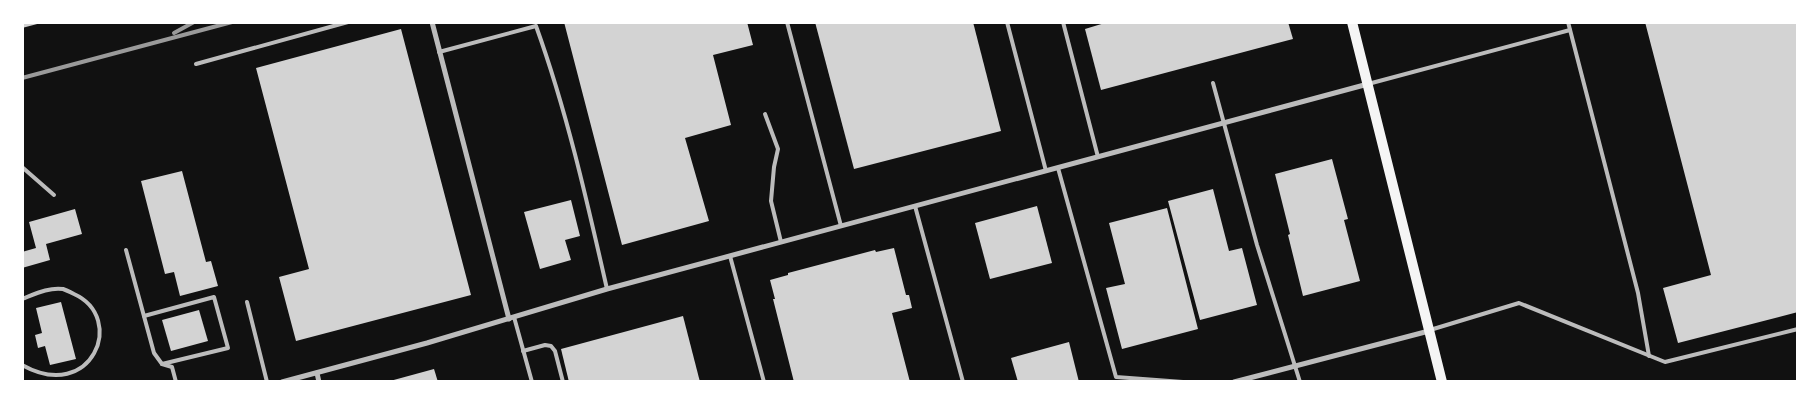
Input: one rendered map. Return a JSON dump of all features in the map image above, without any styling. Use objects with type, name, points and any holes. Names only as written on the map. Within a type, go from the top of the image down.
[{"type":"main road","points":[[1352,22],[1442,382]]},
{"type":"street","points":[[432,22],[511,318]]},
{"type":"street","points":[[282,382],[427,344],[607,290],[780,242],[1368,84]]},
{"type":"street","points":[[1234,382],[1428,331]]},
{"type":"street","points":[[317,372],[319,382]]},
{"type":"lane","points":[[196,64],[348,22]]},
{"type":"lane","points":[[787,22],[842,226]]},
{"type":"lane","points":[[1007,22],[1046,171]]},
{"type":"lane","points":[[1062,22],[1098,157]]},
{"type":"lane","points":[[1568,22],[1638,293],[1649,356]]},
{"type":"lane","points":[[440,52],[536,26],[556,87],[589,210],[607,290]]},
{"type":"lane","points":[[1368,84],[1570,30]]},
{"type":"lane","points":[[1213,84],[1257,245],[1300,382]]},
{"type":"lane","points":[[765,114],[778,149],[771,201],[780,242]]},
{"type":"lane","points":[[22,167],[54,195]]},
{"type":"lane","points":[[1058,168],[1116,377],[1183,382]]},
{"type":"lane","points":[[915,206],[963,382]]},
{"type":"lane","points":[[126,250],[154,353],[162,364],[172,367],[176,382]]},
{"type":"lane","points":[[730,256],[764,382]]},
{"type":"lane","points":[[22,299],[48,289],[64,289],[80,296],[90,305],[98,320],[100,334],[96,351],[89,364],[73,375],[54,378],[44,377],[22,365]]},
{"type":"lane","points":[[144,316],[214,297],[228,348],[162,364]]},
{"type":"lane","points":[[247,302],[267,382]]},
{"type":"lane","points":[[1428,331],[1519,303],[1665,362],[1798,329]]},
{"type":"lane","points":[[511,318],[532,382]]},
{"type":"lane","points":[[523,351],[545,345],[551,346],[555,351],[563,382]]},
{"type":"building","points":[[22,22],[41,22],[41,23],[22,28]]},
{"type":"building","points":[[564,22],[747,22],[753,45],[713,55],[731,125],[685,138],[709,221],[622,245]]},
{"type":"building","points":[[815,22],[973,22],[1001,131],[854,169]]},
{"type":"building","points":[[1108,22],[1288,22],[1293,39],[1101,90],[1085,29]]},
{"type":"building","points":[[1645,22],[1798,22],[1798,312],[1678,343],[1663,288],[1711,275]]},
{"type":"building","points":[[401,29],[471,295],[296,341],[279,277],[309,269],[256,68]]},
{"type":"building","points":[[1332,159],[1348,219],[1344,220],[1360,281],[1303,296],[1275,174]]},
{"type":"building","points":[[182,171],[206,262],[211,261],[218,286],[180,296],[174,272],[165,274],[141,181]]},
{"type":"building","points":[[1213,189],[1229,251],[1242,248],[1257,305],[1200,320],[1168,201]]},
{"type":"building","points":[[571,200],[580,236],[565,240],[571,260],[540,269],[524,212]]},
{"type":"building","points":[[1037,206],[1052,263],[990,279],[975,223]]},
{"type":"building","points":[[1167,208],[1198,329],[1122,349],[1106,288],[1125,284],[1109,223]]},
{"type":"building","points":[[75,209],[82,234],[46,244],[50,260],[22,268],[22,252],[36,248],[29,222]]},
{"type":"building","points":[[894,248],[906,295],[909,295],[912,308],[892,313],[910,382],[794,382],[770,280],[788,275],[788,273],[875,250],[876,252]]},
{"type":"building","points":[[61,302],[76,359],[50,365],[45,346],[38,348],[35,335],[42,333],[36,308]]},
{"type":"building","points":[[199,310],[208,341],[171,351],[162,320]]},
{"type":"building","points":[[683,316],[700,382],[569,382],[561,349]]},
{"type":"building","points":[[1069,342],[1079,382],[1018,382],[1011,358]]},
{"type":"building","points":[[434,369],[438,382],[390,382],[390,381]]},
{"type":"railway","points":[[174,33],[194,22]]},
{"type":"railway","points":[[22,78],[232,22]]}]
